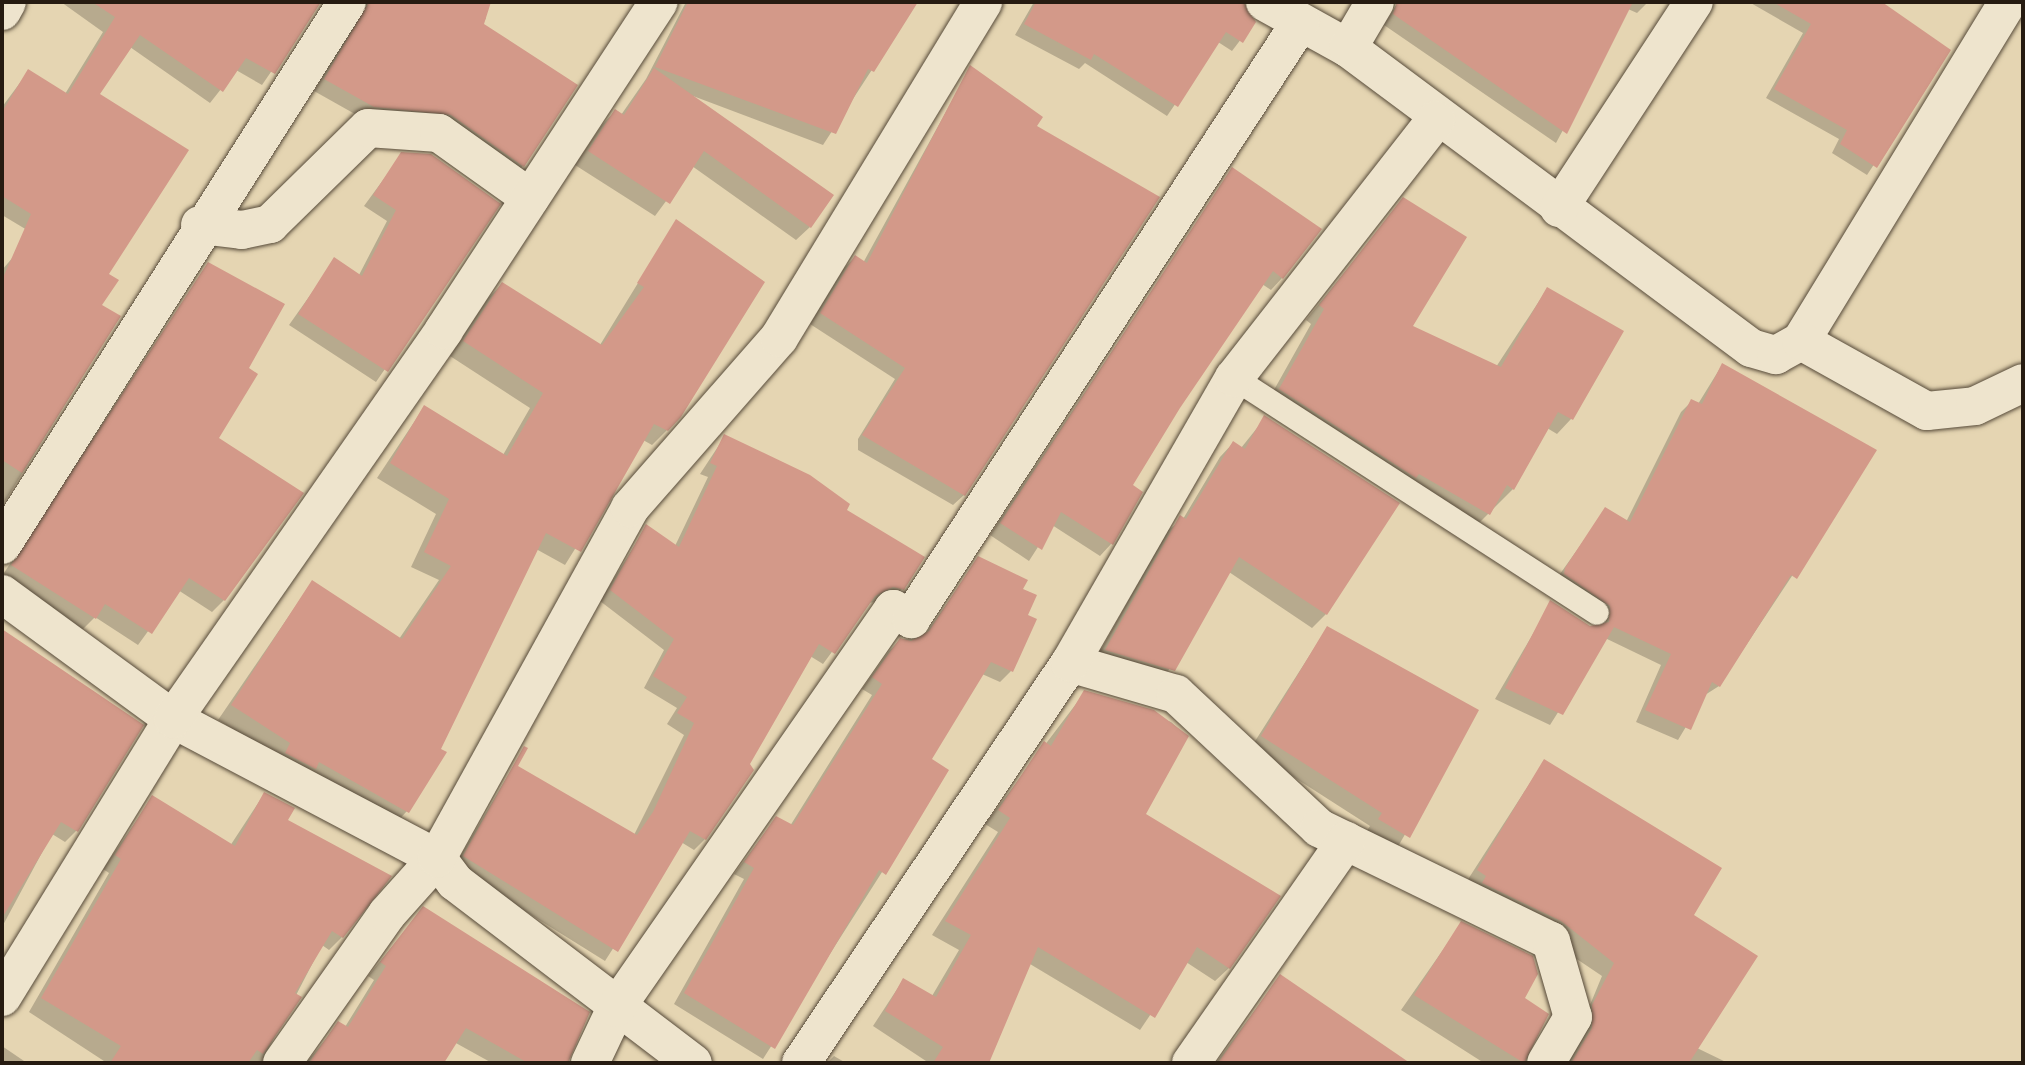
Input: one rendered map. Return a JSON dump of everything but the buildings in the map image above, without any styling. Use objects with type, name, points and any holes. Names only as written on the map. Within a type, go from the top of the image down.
[{"type":"street","points":[[2,10],[7,2]]},
{"type":"street","points":[[2,545],[200,225],[347,2]]},
{"type":"street","points":[[2,997],[173,719],[530,198],[659,2]]},
{"type":"street","points":[[282,1063],[387,914],[437,858],[630,508],[779,338],[983,2]]},
{"type":"street","points":[[1265,2],[1348,47],[1436,119],[1751,348],[1776,355],[1801,341],[2008,2]]},
{"type":"street","points":[[1348,47],[1375,2]]},
{"type":"street","points":[[1559,208],[1694,2]]},
{"type":"street","points":[[590,1063],[616,1008],[893,609],[911,619],[1300,23]]},
{"type":"street","points":[[801,1063],[1070,663],[1234,378],[1436,119]]},
{"type":"street","points":[[200,225],[242,230],[270,224],[368,128],[439,133],[530,198]]},
{"type":"street","points":[[1801,341],[1927,411],[1975,406],[2023,383]]},
{"type":"street","points":[[2,594],[173,719],[437,858],[455,882],[616,1008],[693,1063]]},
{"type":"street","points":[[1070,663],[1176,694],[1319,828],[1551,941],[1573,1017],[1546,1063]]},
{"type":"street","points":[[1191,1063],[1346,841]]},
{"type":"lane","points":[[1234,378],[1597,613]]}]
